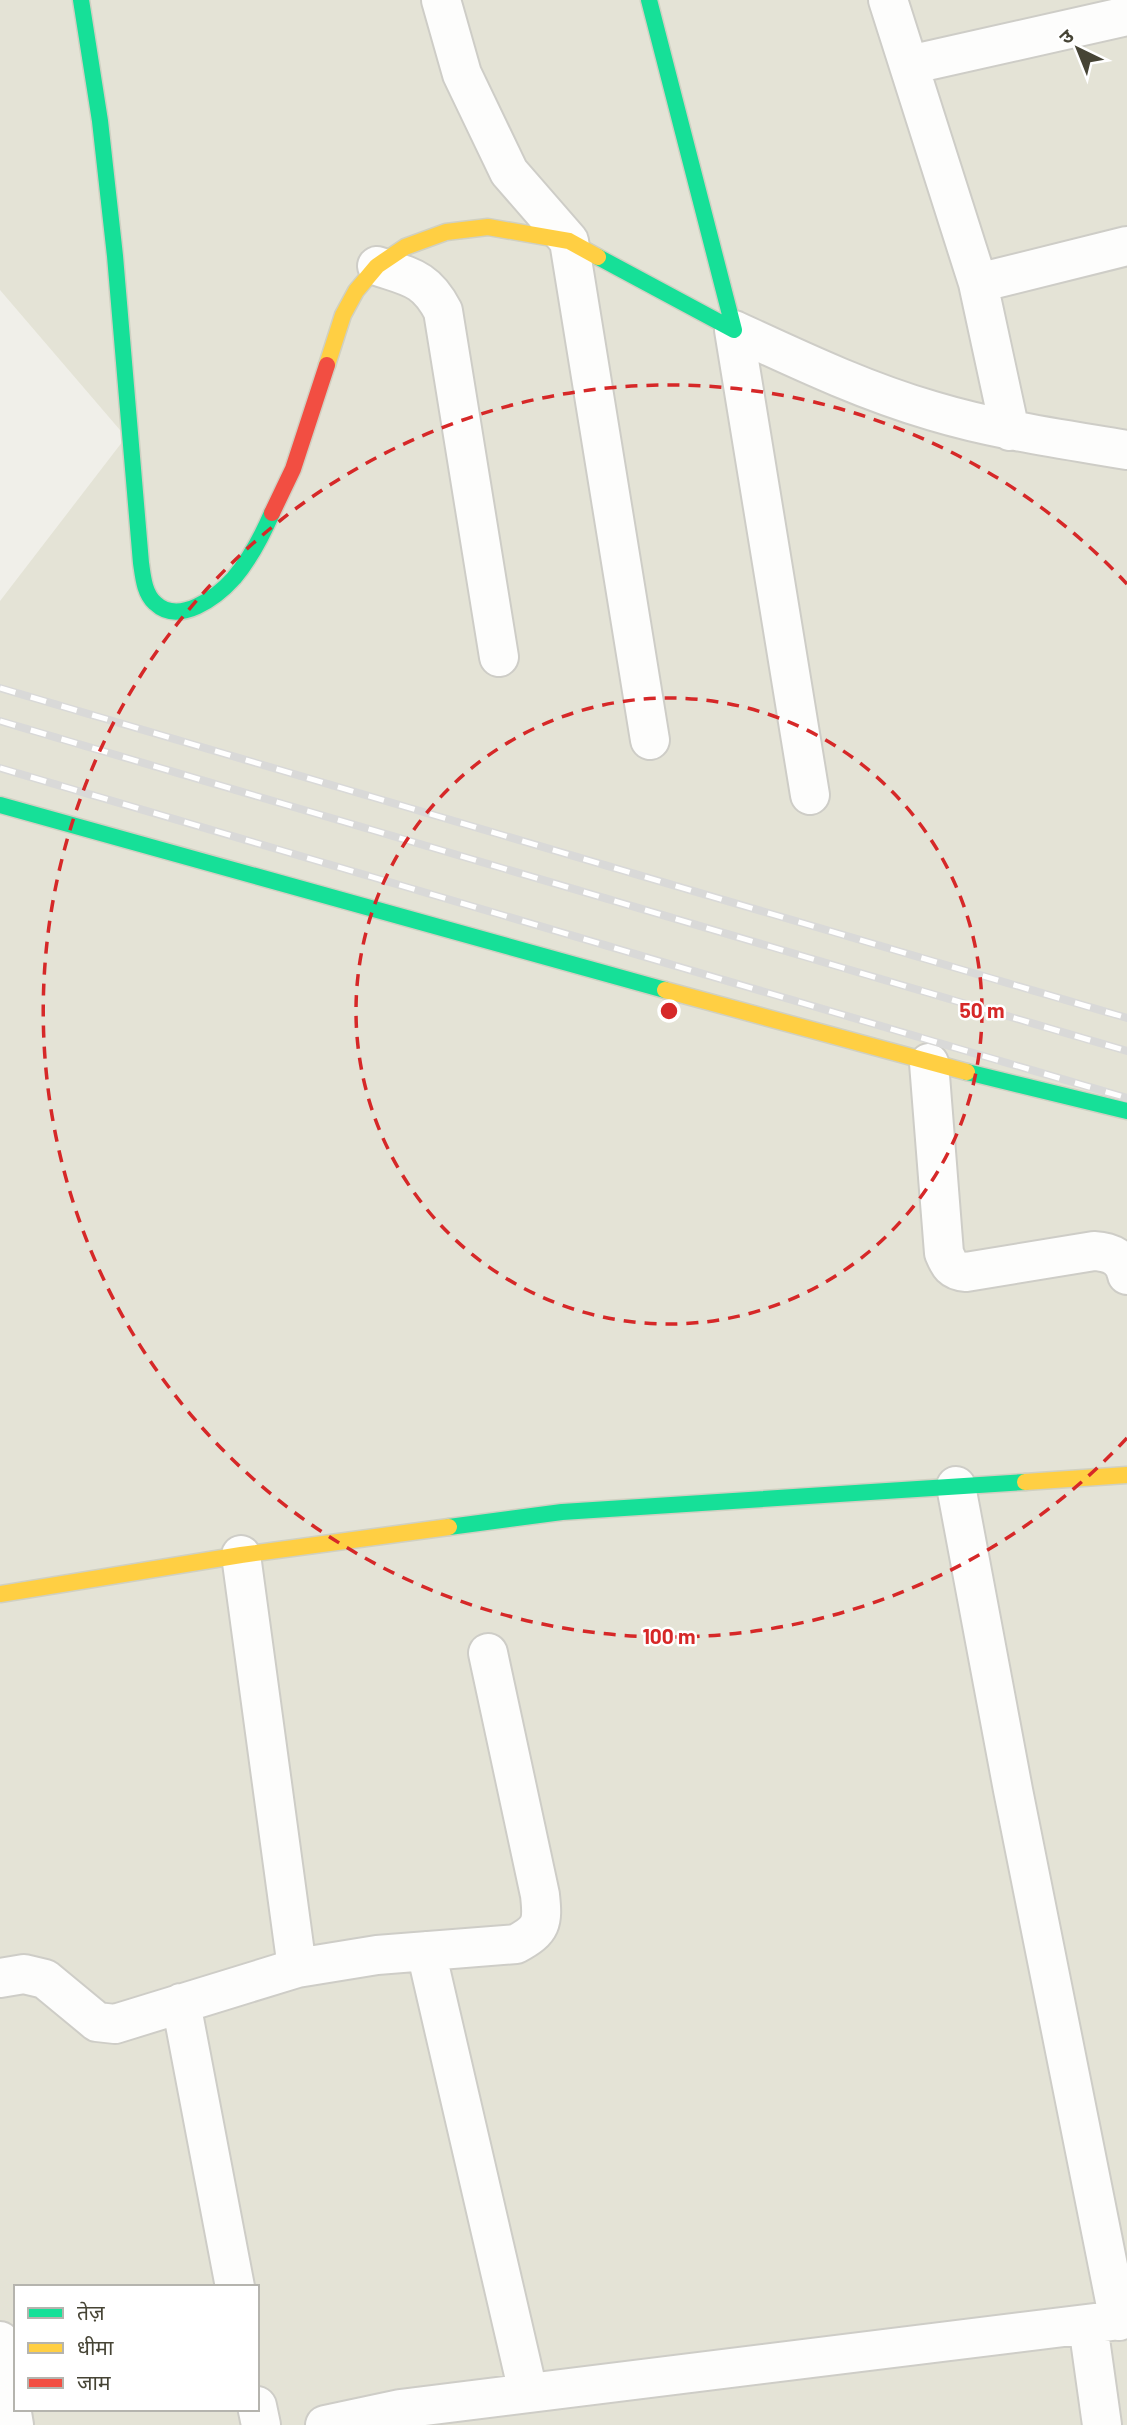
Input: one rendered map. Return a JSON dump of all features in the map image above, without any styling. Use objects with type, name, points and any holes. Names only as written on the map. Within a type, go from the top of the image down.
[{"type":"street","points":[[80,0],[105,162],[141,563],[145,588],[155,604],[174,612],[202,605],[233,579],[260,540],[293,469],[343,314],[356,291],[377,266],[405,247],[446,232],[488,227],[569,241],[734,330],[838,378],[931,411],[1010,431],[1127,450]]},
{"type":"street","points":[[441,0],[463,74],[509,172],[569,241],[650,740]]},
{"type":"street","points":[[649,0],[734,330],[810,795]]},
{"type":"street","points":[[888,0],[978,283],[1010,431]]},
{"type":"street","points":[[909,65],[1127,16]]},
{"type":"street","points":[[978,283],[1127,246]]},
{"type":"street","points":[[377,266],[418,279],[434,293],[443,311],[499,657]]},
{"type":"street","points":[[0,805],[929,1063],[1127,1111]]},
{"type":"street","points":[[929,1063],[944,1253],[948,1265],[956,1272],[966,1272],[1107,1251],[1117,1257],[1126,1269],[1127,1276]]},
{"type":"street","points":[[0,1594],[241,1555],[562,1512],[1127,1475]]},
{"type":"street","points":[[956,1486],[1111,2322],[1102,2425]]},
{"type":"street","points":[[241,1555],[297,1968]]},
{"type":"street","points":[[0,1978],[24,1974],[45,1979],[97,2022],[115,2024],[297,1968],[377,1955],[516,1944],[534,1935],[542,1917],[540,1895],[488,1653]]},
{"type":"street","points":[[426,1951],[528,2392]]},
{"type":"street","points":[[181,2003],[235,2285]]},
{"type":"street","points":[[325,2425],[400,2409],[528,2392],[1111,2322]]},
{"type":"street","points":[[0,2341],[14,2425]]},
{"type":"shaded area","points":[[0,0],[1127,0],[1127,2425],[0,2425],[0,601],[126,437],[0,290]]},
{"type":"railway","points":[[0,688],[1127,1018]]},
{"type":"railway","points":[[0,721],[1127,1051]]},
{"type":"railway","points":[[0,768],[1127,1098]]},
{"type":"traffic: fast","points":[[81,0],[100,121],[115,256],[141,563],[151,599],[165,609],[175,611],[197,606],[218,593],[240,571],[272,513]]},
{"type":"traffic: fast","points":[[598,257],[734,330],[649,0]]},
{"type":"traffic: fast","points":[[0,805],[665,990]]},
{"type":"traffic: fast","points":[[967,1072],[1127,1111]]},
{"type":"traffic: fast","points":[[449,1527],[562,1512],[1025,1482]]},
{"type":"traffic: slow","points":[[327,365],[343,315],[356,291],[377,266],[405,247],[446,232],[488,227],[569,241],[598,257]]},
{"type":"traffic: slow","points":[[665,990],[967,1072]]},
{"type":"traffic: slow","points":[[1025,1482],[1127,1475]]},
{"type":"traffic: slow","points":[[0,1594],[241,1555],[449,1527]]},
{"type":"traffic: jam","points":[[272,513],[293,469],[327,365]]}]
